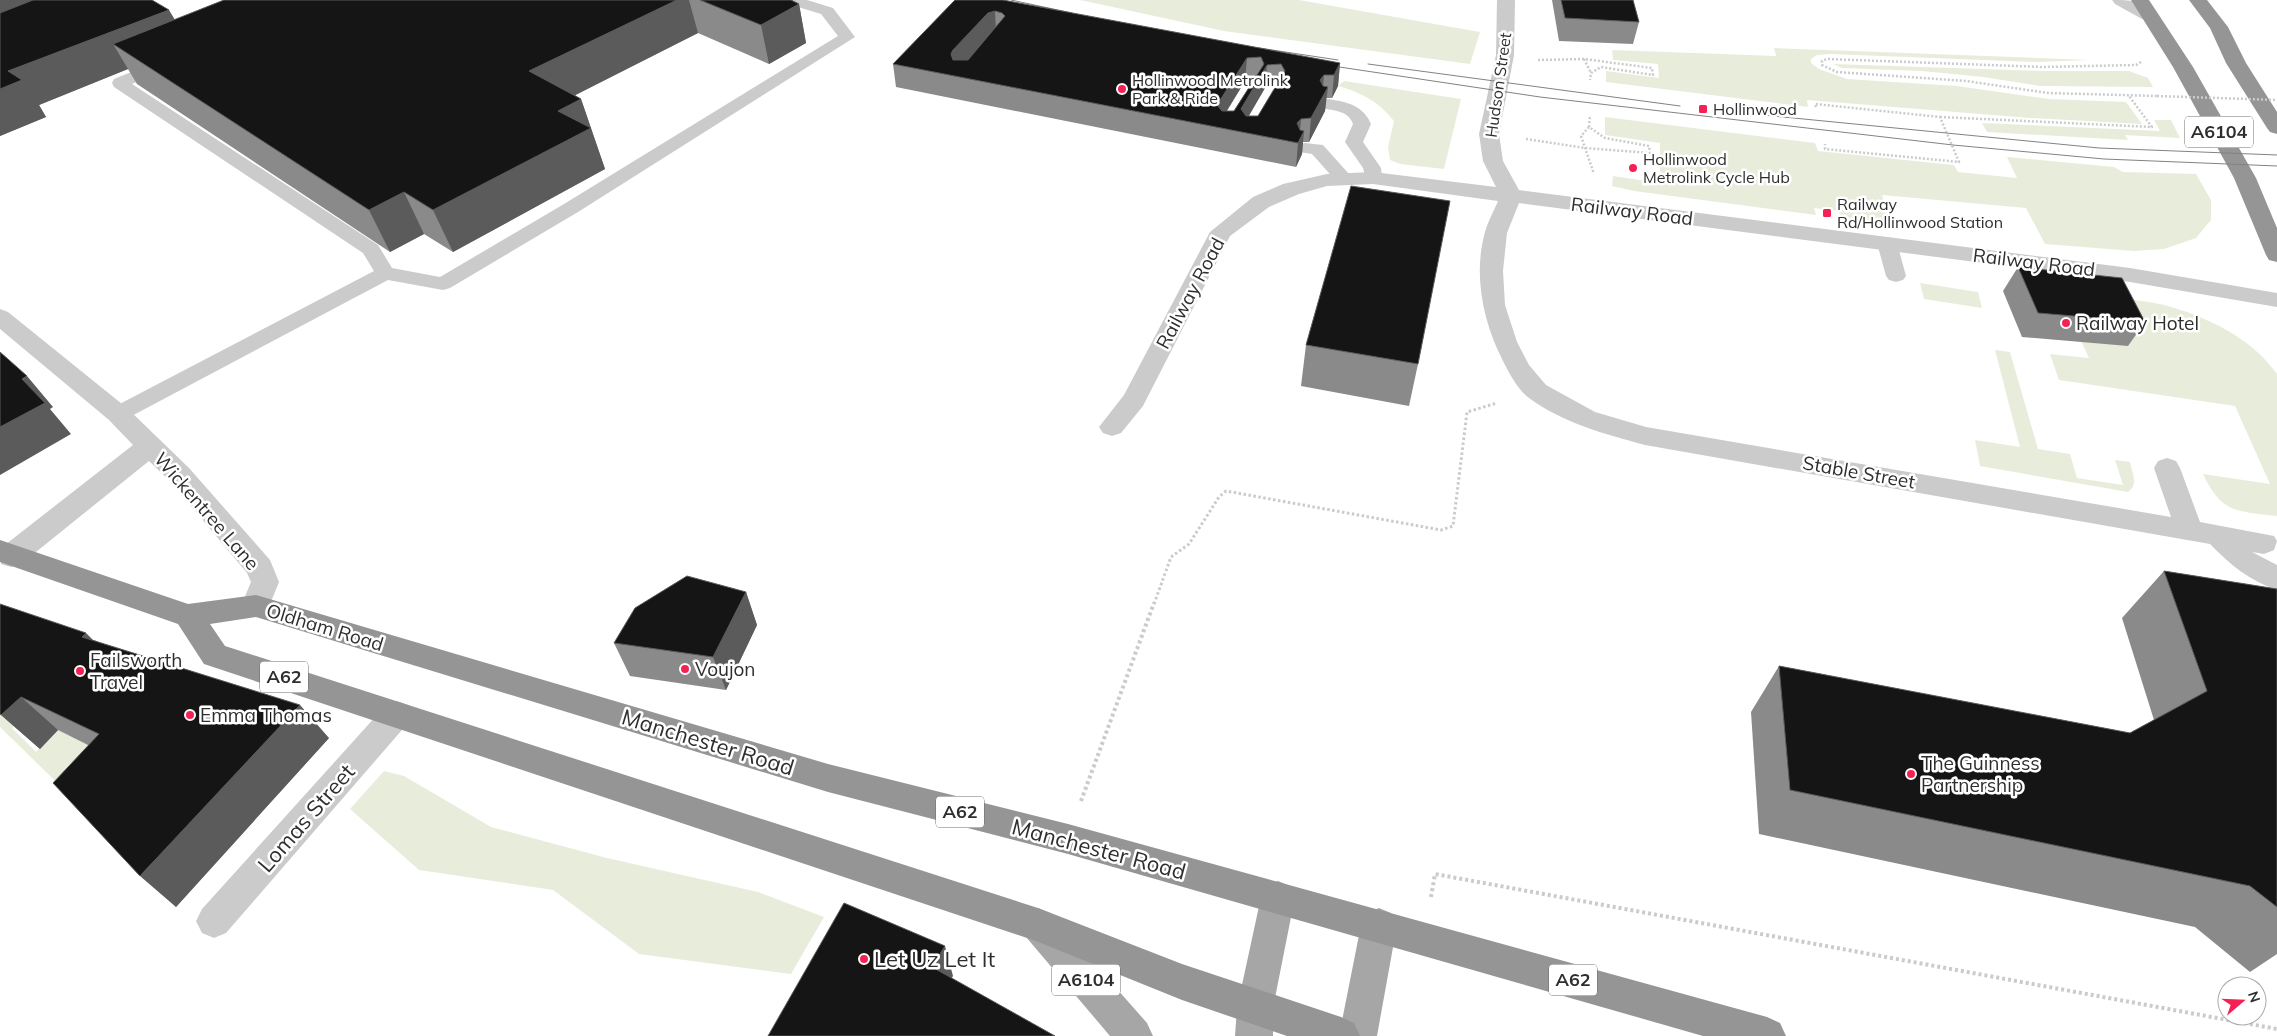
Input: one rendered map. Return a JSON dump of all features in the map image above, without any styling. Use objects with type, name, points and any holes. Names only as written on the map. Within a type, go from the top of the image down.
[{"type":"highway","name":"A6104","points":[[2198,0],[2219,26],[2236,63],[2277,128]]},
{"type":"highway","name":"A6104","points":[[2144,8],[2183,67],[2245,178],[2277,255]]},
{"type":"highway","name":"Oldham Road","points":[[6,553],[188,616],[256,606],[432,659]]},
{"type":"highway","name":"A62","points":[[188,616],[215,655],[1038,925],[1182,982],[1255,1022],[1341,1036]]},
{"type":"highway","name":"Manchester Road","points":[[432,659],[828,778],[1068,839],[1379,925],[1767,1036]]},
{"type":"main road","points":[[1255,1022],[1278,897]]},
{"type":"main road","name":"A6104","points":[[1038,925],[1134,1036]]},
{"type":"main road","points":[[1358,1036],[1379,925]]},
{"type":"street","name":"Hudson Street","points":[[1506,0],[1505,55],[1490,125],[1490,148],[1493,161],[1511,196]]},
{"type":"street","points":[[2121,0],[2144,8]]},
{"type":"street","name":"Railway Road","points":[[1112,427],[1134,400],[1221,232],[1261,202],[1284,192],[1327,180],[1344,178],[1373,178],[1886,243],[2130,275],[2277,300]]},
{"type":"street","name":"Stable Street","points":[[1511,196],[1496,233],[1492,271],[1493,305],[1505,342],[1519,369],[1536,391],[1586,418],[1645,436],[2264,543]]},
{"type":"street","name":"Wickentree Lane","points":[[0,317],[118,414],[180,475],[260,568],[264,582],[256,606]]},
{"type":"street","name":"Wickentree Lane","points":[[6,553],[150,446]]},
{"type":"street","points":[[2168,468],[2189,530]]},
{"type":"street","points":[[2218,534],[2242,559],[2277,579]]},
{"type":"street","name":"Lomas Street","points":[[214,921],[397,714]]},
{"type":"lane","points":[[118,414],[385,273],[443,284],[847,37],[827,11],[790,0]]},
{"type":"lane","points":[[180,57],[120,83],[371,249],[385,273]]},
{"type":"lane","points":[[1328,104],[1353,110],[1360,117],[1362,124],[1354,142]]},
{"type":"lane","points":[[1344,178],[1311,148],[1333,148],[1354,142]]},
{"type":"lane","points":[[1354,142],[1372,168],[1373,178]]},
{"type":"lane","points":[[1886,243],[1896,276]]},
{"type":"path","points":[[1505,55],[1542,61],[1584,59],[1652,68],[1653,75],[1601,67],[1592,73],[1590,80]]},
{"type":"path","points":[[1584,59],[1592,73]]},
{"type":"path","points":[[2142,61],[2136,65],[2043,67],[1827,59],[1822,61],[1822,65],[1837,72],[1966,81],[2048,93],[2277,100]]},
{"type":"path","points":[[1816,107],[1815,104],[1940,116],[2152,127],[2129,96]]},
{"type":"path","points":[[1590,115],[1589,127],[1581,136],[1596,178]]},
{"type":"path","points":[[1825,144],[1825,149],[1959,162],[1940,116]]},
{"type":"path","points":[[1518,138],[1585,148],[1650,153],[1649,146],[1605,138],[1589,127]]},
{"type":"path","points":[[1068,839],[1171,557],[1189,544],[1220,497],[1226,491],[1239,492],[1441,530],[1453,526],[1467,412],[1503,402]]},
{"type":"path","points":[[1435,874],[2072,994],[2277,1029]]},
{"type":"green space","points":[[1080,0],[1299,0],[1480,32],[1470,64],[1224,31]]},
{"type":"green space","points":[[1774,48],[2090,60],[2036,62],[1830,54],[1817,55],[1811,59],[1811,63],[1819,69],[1847,79],[1957,86],[2049,99],[2126,102],[2142,124],[2030,118],[1807,100],[1808,107],[1606,82],[1606,71],[1659,78],[1658,64],[1613,60],[1612,50],[1776,56]]},
{"type":"green space","points":[[1833,64],[2045,71],[2129,71],[2148,78],[2153,87],[2040,86],[1983,77],[1922,71],[1842,68]]},
{"type":"green space","points":[[1344,81],[1461,99],[1444,169],[1400,164],[1390,160],[1388,147],[1394,121],[1376,103],[1338,86]]},
{"type":"green space","points":[[1605,117],[1815,143],[1818,151],[1954,165],[1958,172],[2017,178],[2007,157],[2114,167],[2123,172],[2196,174],[2211,200],[2211,220],[2196,238],[2164,249],[2134,251],[2045,244],[2026,208],[1882,195],[1891,225],[1841,219],[1839,211],[1814,208],[1816,215],[1634,191],[1612,186],[1613,176],[1660,183],[1660,143],[1605,135]]},
{"type":"green space","points":[[2154,120],[2171,120],[2180,138],[2125,135],[2128,140],[1987,132],[1982,123],[2160,131]]},
{"type":"green space","points":[[1920,283],[1978,292],[1982,308],[1924,299]]},
{"type":"green space","points":[[2115,297],[2164,305],[2212,322],[2241,339],[2255,350],[2277,374],[2277,516],[2241,511],[2224,504],[2210,487],[2203,474],[2270,484],[2235,406],[2059,380],[2050,354],[2089,358],[2081,341]]},
{"type":"green space","points":[[1995,350],[2010,352],[2038,449],[2070,454],[2077,478],[2123,485],[2115,460],[2130,462],[2134,482],[2128,492],[1980,466],[1975,440],[2020,447]]},
{"type":"green space","points":[[120,667],[91,816],[0,727],[0,686],[37,702],[12,728],[36,752]]},
{"type":"green space","points":[[384,771],[404,776],[491,827],[607,858],[758,892],[824,917],[791,974],[639,954],[553,890],[419,870],[350,809]]},
{"type":"building","points":[[33,0],[152,0],[169,10],[8,71],[22,80],[0,89],[0,13]]},
{"type":"building","points":[[224,0],[677,0],[529,71],[581,99],[558,111],[591,128],[433,210],[404,192],[369,210],[113,44]]},
{"type":"building","points":[[700,0],[791,0],[799,4],[761,25]]},
{"type":"building","name":"Hollinwood Metrolink Park & Ride","points":[[955,0],[1003,0],[1340,63],[1334,75],[1324,75],[1320,80],[1323,86],[1328,87],[1311,118],[1301,119],[1297,123],[1300,130],[1304,131],[1298,143],[893,64]],"holes":[[[995,11],[1005,16],[968,60],[953,60],[951,54],[953,50],[988,13]],[[1261,57],[1264,64],[1234,111],[1222,111],[1217,105],[1247,58]],[[1281,64],[1285,71],[1258,116],[1246,116],[1241,109],[1267,65]]]},
{"type":"building","points":[[1561,0],[1633,0],[1639,22],[1565,18]]},
{"type":"building","points":[[1351,186],[1450,201],[1418,364],[1306,345]]},
{"type":"building","points":[[2018,267],[2122,278],[2145,322],[2038,313]]},
{"type":"building","points":[[0,352],[27,376],[22,379],[45,403],[0,427]]},
{"type":"building","name":"The Guinness Partnership","points":[[2164,571],[2277,589],[2277,907],[2250,886],[1790,790],[1779,666],[2130,733],[2207,691]]},
{"type":"building","points":[[687,576],[746,592],[713,657],[614,643],[635,608]]},
{"type":"building","points":[[0,604],[86,633],[82,637],[300,705],[140,876],[53,783],[99,734],[21,697],[0,714]]},
{"type":"building","points":[[844,903],[945,946],[932,967],[1055,1036],[768,1036]]},
{"type":"tram line","points":[[1011,0],[1072,13]]},
{"type":"tram line","points":[[1259,48],[1338,60]]},
{"type":"tram line","points":[[1368,64],[1680,106]]},
{"type":"tram line","points":[[1326,65],[1540,97],[1953,145],[2104,159],[2277,166]]},
{"type":"tram line","points":[[1722,111],[2099,148],[2277,155]]},
{"type":"place","name":"Hollinwood Metrolink Park & Ride","points":[[1122,89]]},
{"type":"place","name":"Hollinwood","points":[[1703,109]]},
{"type":"place","name":"Hollinwood Metrolink Cycle Hub","points":[[1633,168]]},
{"type":"place","name":"Railway Rd/Hollinwood Station","points":[[1827,213]]},
{"type":"place","name":"Railway Hotel","points":[[2066,323]]},
{"type":"place","name":"Voujon","points":[[685,669]]},
{"type":"place","name":"Failsworth Travel","points":[[80,671]]},
{"type":"place","name":"Emma Thomas","points":[[190,715]]},
{"type":"place","name":"The Guinness Partnership","points":[[1911,774]]},
{"type":"place","name":"Let Uz Let It","points":[[864,959]]}]
